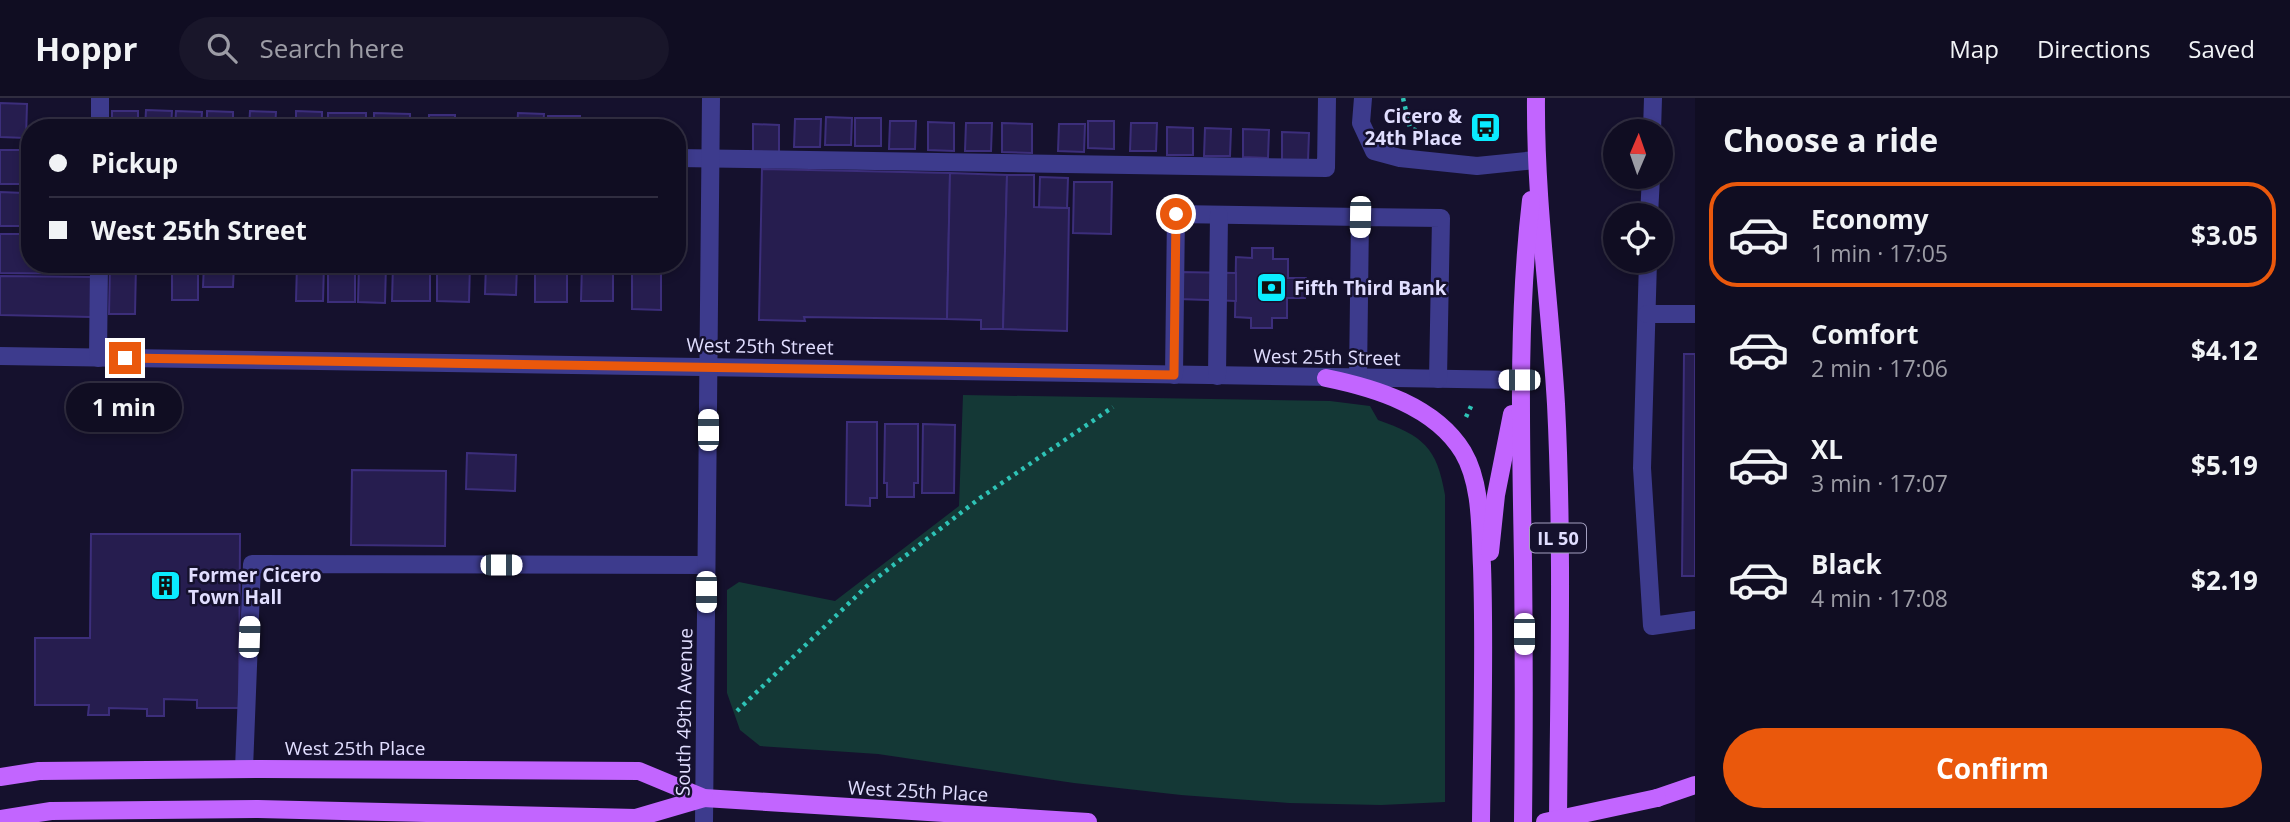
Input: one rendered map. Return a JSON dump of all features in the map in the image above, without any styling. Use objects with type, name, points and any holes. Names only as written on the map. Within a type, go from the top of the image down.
[{"type":"main road","name":"IL 50","points":[[1523,822],[1524,682],[1519,380],[1524,257],[1535,160],[1536,98]]},
{"type":"main road","name":"IL 50","points":[[1535,160],[1556,404],[1558,822]]},
{"type":"main road","points":[[1326,378],[1369,387],[1405,403],[1440,426],[1463,452],[1476,495],[1483,612],[1481,822]]},
{"type":"main road","points":[[1483,612],[1496,495],[1519,380]]},
{"type":"main road","name":"West 25th Place","points":[[0,777],[39,771],[244,769],[639,771],[704,798],[1088,822]]},
{"type":"main road","points":[[1545,822],[1657,798],[1695,785]]},
{"type":"main road","name":"West 25th Place","points":[[0,819],[51,811],[206,816],[636,818],[704,798]]},
{"type":"street","points":[[100,98],[100,119]]},
{"type":"street","name":"South 49th Avenue","points":[[704,822],[711,98]]},
{"type":"street","points":[[686,158],[1326,168],[1327,98]]},
{"type":"street","points":[[1363,98],[1361,123],[1374,151],[1400,158],[1477,166],[1535,160]]},
{"type":"street","points":[[1652,119],[1653,98]]},
{"type":"street","points":[[1174,375],[1176,214],[1441,218],[1438,379]]},
{"type":"street","points":[[1217,376],[1219,215]]},
{"type":"street","points":[[1358,378],[1360,217]]},
{"type":"street","points":[[98,358],[99,273]]},
{"type":"street","points":[[1648,273],[1642,468],[1652,626],[1695,620]]},
{"type":"street","points":[[1647,314],[1695,314]]},
{"type":"street","name":"West 25th Street","points":[[0,356],[1519,380]]},
{"type":"street","points":[[244,769],[251,564],[706,565]]},
{"type":"path","points":[[1403,98],[1410,128],[1442,140]]},
{"type":"path","points":[[1466,417],[1476,394]]},
{"type":"path","points":[[737,711],[869,584],[980,498],[1114,407]]},
{"type":"green space","points":[[963,395],[1330,401],[1370,406],[1378,420],[1417,438],[1432,454],[1445,495],[1445,802],[1381,805],[1289,803],[1181,795],[1074,783],[878,754],[760,746],[740,730],[727,693],[727,590],[739,582],[835,601],[959,506]]},
{"type":"building","points":[[0,103],[27,104],[27,119],[21,119],[21,138],[0,137]]},
{"type":"building","points":[[146,110],[172,111],[172,119],[146,119]]},
{"type":"building","points":[[112,111],[138,111],[138,119],[112,119]]},
{"type":"building","points":[[176,111],[202,112],[202,119],[176,119]]},
{"type":"building","points":[[207,111],[233,112],[233,119],[207,119]]},
{"type":"building","points":[[250,111],[276,112],[276,119],[250,119]]},
{"type":"building","points":[[296,111],[322,112],[322,119],[296,119]]},
{"type":"building","points":[[328,113],[366,113],[366,119],[328,119]]},
{"type":"building","points":[[374,113],[410,114],[410,119],[374,119]]},
{"type":"building","points":[[518,113],[544,114],[544,119],[518,119]]},
{"type":"building","points":[[429,115],[455,115],[455,119],[429,119]]},
{"type":"building","points":[[548,116],[580,116],[580,119],[548,119]]},
{"type":"building","points":[[826,117],[852,118],[851,145],[825,145]]},
{"type":"building","points":[[855,118],[881,118],[881,146],[855,146]]},
{"type":"building","points":[[795,119],[821,119],[820,147],[794,147]]},
{"type":"building","points":[[890,121],[916,121],[915,149],[889,149]]},
{"type":"building","points":[[1088,121],[1114,121],[1114,149],[1088,148]]},
{"type":"building","points":[[928,122],[954,123],[954,151],[928,150]]},
{"type":"building","points":[[966,123],[992,123],[991,151],[965,151]]},
{"type":"building","points":[[1002,123],[1032,124],[1032,153],[1002,152]]},
{"type":"building","points":[[1131,123],[1157,123],[1156,151],[1130,151]]},
{"type":"building","points":[[753,124],[779,125],[779,152],[753,152]]},
{"type":"building","points":[[1059,124],[1085,124],[1084,152],[1058,151]]},
{"type":"building","points":[[1167,127],[1193,128],[1193,155],[1167,155]]},
{"type":"building","points":[[1205,128],[1231,129],[1230,156],[1204,156]]},
{"type":"building","points":[[1243,129],[1269,130],[1268,158],[1243,157]]},
{"type":"building","points":[[1282,132],[1309,133],[1308,161],[1282,160]]},
{"type":"building","points":[[0,150],[21,150],[21,184],[0,184]]},
{"type":"building","points":[[762,169],[950,173],[947,319],[804,317],[805,321],[759,320]]},
{"type":"building","points":[[950,173],[1007,175],[1003,329],[981,329],[981,320],[947,319]]},
{"type":"building","points":[[1007,175],[1034,175],[1034,207],[1069,208],[1067,331],[1003,329]]},
{"type":"building","points":[[1040,177],[1068,178],[1067,208],[1039,207]]},
{"type":"building","points":[[1074,182],[1112,182],[1111,234],[1073,233]]},
{"type":"building","points":[[0,192],[21,193],[21,226],[0,226]]},
{"type":"building","points":[[0,234],[21,234],[21,273],[91,273],[91,274],[0,273]]},
{"type":"building","name":"Fifth Third Bank","points":[[1252,248],[1273,248],[1273,259],[1288,259],[1288,278],[1306,278],[1305,298],[1287,298],[1287,318],[1272,318],[1272,328],[1251,328],[1251,318],[1235,317],[1236,257],[1252,258]]},
{"type":"building","points":[[1179,272],[1236,273],[1236,301],[1179,299]]},
{"type":"building","points":[[110,273],[136,273],[135,314],[109,314]]},
{"type":"building","points":[[172,273],[198,273],[198,300],[172,300]]},
{"type":"building","points":[[204,273],[234,273],[233,287],[203,287]]},
{"type":"building","points":[[297,273],[324,273],[323,301],[296,301]]},
{"type":"building","points":[[328,273],[355,273],[355,302],[328,302]]},
{"type":"building","points":[[359,273],[386,273],[385,303],[358,302]]},
{"type":"building","points":[[393,273],[430,273],[430,301],[392,301]]},
{"type":"building","points":[[437,273],[470,273],[469,302],[437,301]]},
{"type":"building","points":[[486,273],[517,273],[516,295],[485,294]]},
{"type":"building","points":[[535,273],[567,273],[567,302],[535,302]]},
{"type":"building","points":[[582,273],[613,273],[613,301],[581,301]]},
{"type":"building","points":[[632,273],[661,273],[661,310],[632,309]]},
{"type":"building","points":[[0,276],[92,277],[91,317],[0,315]]},
{"type":"building","points":[[1684,354],[1695,354],[1695,576],[1682,576]]},
{"type":"building","points":[[847,422],[877,422],[877,498],[870,498],[870,506],[846,505]]},
{"type":"building","points":[[885,424],[918,424],[918,483],[914,483],[914,497],[887,497],[887,483],[884,483]]},
{"type":"building","points":[[923,424],[955,425],[954,493],[922,493]]},
{"type":"building","points":[[467,453],[516,455],[515,491],[466,489]]},
{"type":"building","points":[[352,470],[446,471],[445,546],[351,545]]},
{"type":"building","name":"Former Cicero Town Hall","points":[[91,534],[240,534],[239,708],[197,708],[197,700],[164,699],[164,716],[147,716],[147,709],[109,708],[109,715],[88,715],[89,705],[35,705],[35,638],[90,638]]},
{"type":"place","name":"Cicero & 24th Place","points":[[1485,127]]},
{"type":"place","name":"Fifth Third Bank","points":[[1271,288]]},
{"type":"place","name":"Former Cicero Town Hall","points":[[165,586]]},
{"type":"route","points":[[125,358],[689,365],[1174,375],[1176,214]]}]
